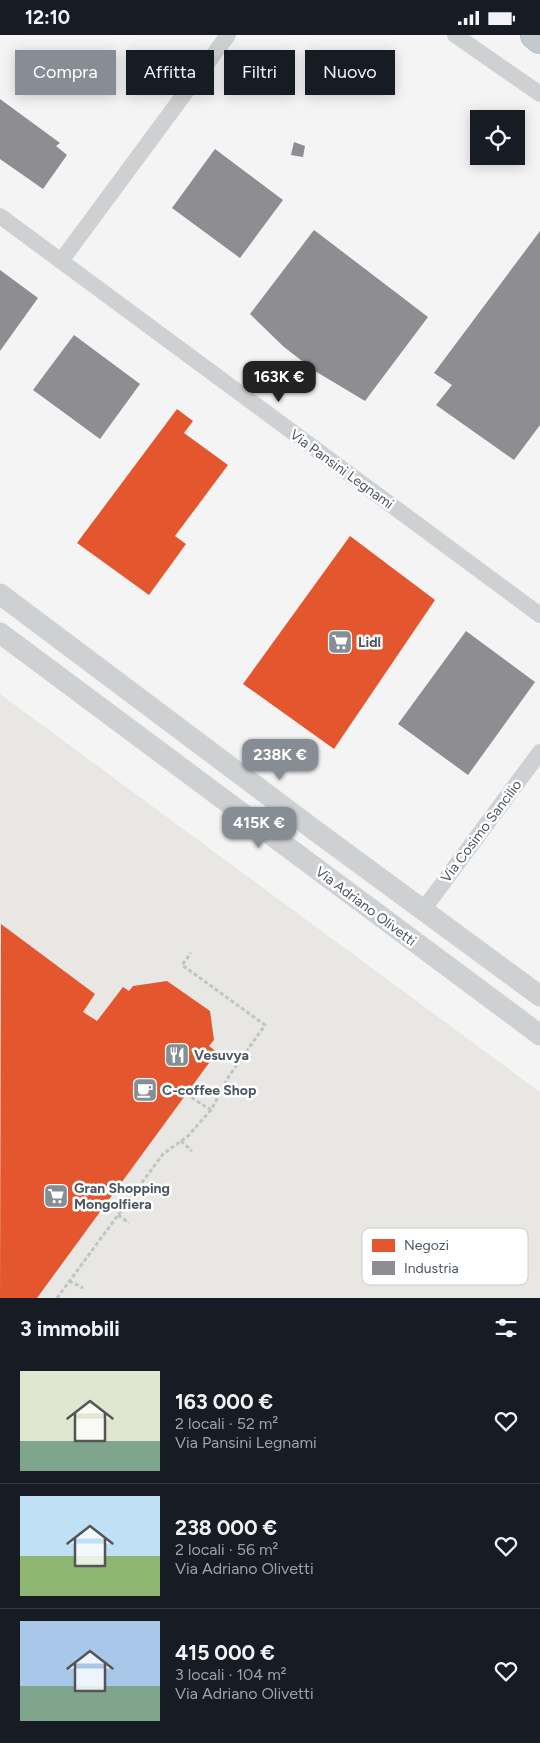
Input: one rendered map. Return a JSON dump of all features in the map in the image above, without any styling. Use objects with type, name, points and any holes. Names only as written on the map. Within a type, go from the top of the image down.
[{"type":"highway","points":[[535,35],[540,39]]},
{"type":"street","points":[[61,261],[228,35]]},
{"type":"street","points":[[455,35],[540,94]]},
{"type":"street","name":"Via Pansini Legnami","points":[[0,216],[540,615]]},
{"type":"street","points":[[0,594],[540,996]]},
{"type":"street","name":"Via Adriano Olivetti","points":[[0,633],[540,1035]]},
{"type":"street","name":"Via Cosimo Sancilio","points":[[423,910],[540,752]]},
{"type":"path","points":[[56,1298],[163,1154],[188,1136],[211,1110],[229,1076],[265,1025],[182,965],[191,953]]},
{"type":"path","points":[[245,1054],[251,1058]]},
{"type":"path","points":[[186,1094],[211,1110]]},
{"type":"path","points":[[181,1141],[192,1151]]},
{"type":"path","points":[[118,1215],[129,1223]]},
{"type":"path","points":[[69,1281],[83,1288]]},
{"type":"shaded area","points":[[0,694],[540,1092],[540,1298],[0,1298]]},
{"type":"building: Negozi","points":[[177,409],[193,421],[184,433],[228,465],[175,536],[186,544],[149,595],[77,543]]},
{"type":"building: Negozi","name":"Lidl","points":[[350,536],[435,600],[334,749],[243,684]]},
{"type":"building: Negozi","name":"Gran Shopping Mongolfiera","points":[[1,924],[95,994],[83,1012],[97,1021],[123,987],[129,991],[133,986],[167,981],[210,1011],[214,1040],[209,1046],[217,1052],[37,1298],[0,1298]]},
{"type":"building: Industria","points":[[0,99],[60,143],[56,146],[67,155],[43,189],[0,159]]},
{"type":"building: Industria","points":[[294,142],[305,146],[303,157],[291,155]]},
{"type":"building: Industria","points":[[215,149],[283,200],[240,258],[172,208]]},
{"type":"building: Industria","points":[[314,230],[428,317],[365,401],[315,371],[284,347],[250,314]]},
{"type":"building: Industria","points":[[540,231],[540,425],[514,460],[436,405],[452,385],[434,373]]},
{"type":"building: Industria","points":[[0,270],[38,298],[0,351]]},
{"type":"building: Industria","points":[[74,335],[140,384],[100,439],[33,390]]},
{"type":"building: Industria","points":[[466,631],[535,682],[468,775],[398,724]]},
{"type":"place","name":"Lidl","points":[[340,642]]},
{"type":"place","name":"Vesuvya","points":[[177,1055]]},
{"type":"place","name":"C-coffee Shop","points":[[145,1090]]},
{"type":"place","name":"Gran Shopping Mongolfiera","points":[[56,1196]]}]
